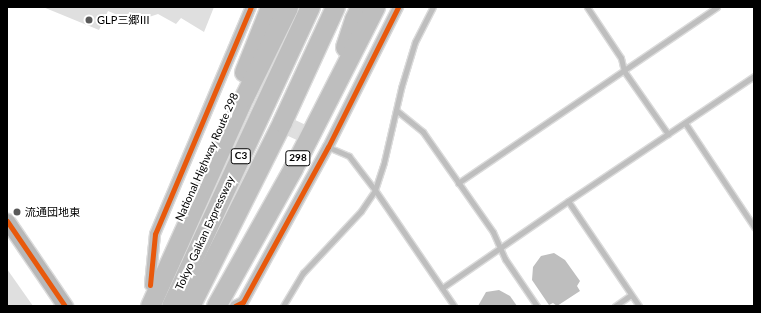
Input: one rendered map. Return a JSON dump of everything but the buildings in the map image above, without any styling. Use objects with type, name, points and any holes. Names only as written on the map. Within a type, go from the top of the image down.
[{"type":"highway","name":"National Highway Route 298","points":[[141,306],[240,82],[270,7]]},
{"type":"highway","points":[[240,82],[276,7]]},
{"type":"highway","name":"Tokyo Gaikan Expressway","points":[[150,306],[244,97],[288,7]]},
{"type":"highway","name":"Tokyo Gaikan Expressway","points":[[171,306],[310,7]]},
{"type":"highway","points":[[190,306],[282,122],[335,7]]},
{"type":"highway","points":[[328,100],[354,20],[360,7]]},
{"type":"highway","name":"298","points":[[216,306],[293,168],[375,7]]},
{"type":"street","points":[[150,286],[155,234],[251,7]]},
{"type":"street","points":[[235,306],[243,302],[328,147],[398,7]]},
{"type":"street","points":[[7,221],[65,306]]},
{"type":"lane","points":[[283,306],[303,273],[361,211],[375,190],[384,162],[401,88],[415,42],[433,7]]},
{"type":"lane","points":[[587,7],[621,58],[624,71],[668,134]]},
{"type":"lane","points":[[458,183],[717,7]]},
{"type":"lane","points":[[442,288],[501,246],[754,76]]},
{"type":"lane","points":[[396,110],[423,132],[501,246],[505,259],[537,306]]},
{"type":"lane","points":[[685,123],[754,227]]},
{"type":"lane","points":[[328,147],[349,156],[375,190],[454,306]]},
{"type":"lane","points":[[568,201],[639,306]]},
{"type":"lane","points":[[615,306],[631,295]]},
{"type":"shaded area","points":[[554,253],[565,260],[580,281],[577,286],[580,291],[557,306],[553,303],[549,305],[532,280],[533,267],[541,256]]},
{"type":"shaded area","points":[[499,290],[510,296],[517,306],[478,306],[486,292]]},
{"type":"cycle path","points":[[150,285],[155,234],[251,7]]},
{"type":"cycle path","points":[[235,306],[243,302],[328,147],[398,7]]},
{"type":"cycle path","points":[[7,221],[65,306]]},
{"type":"place","name":"GLP三郷Ⅲ","points":[[89,20]]},
{"type":"place","name":"流通団地東","points":[[17,212]]}]
